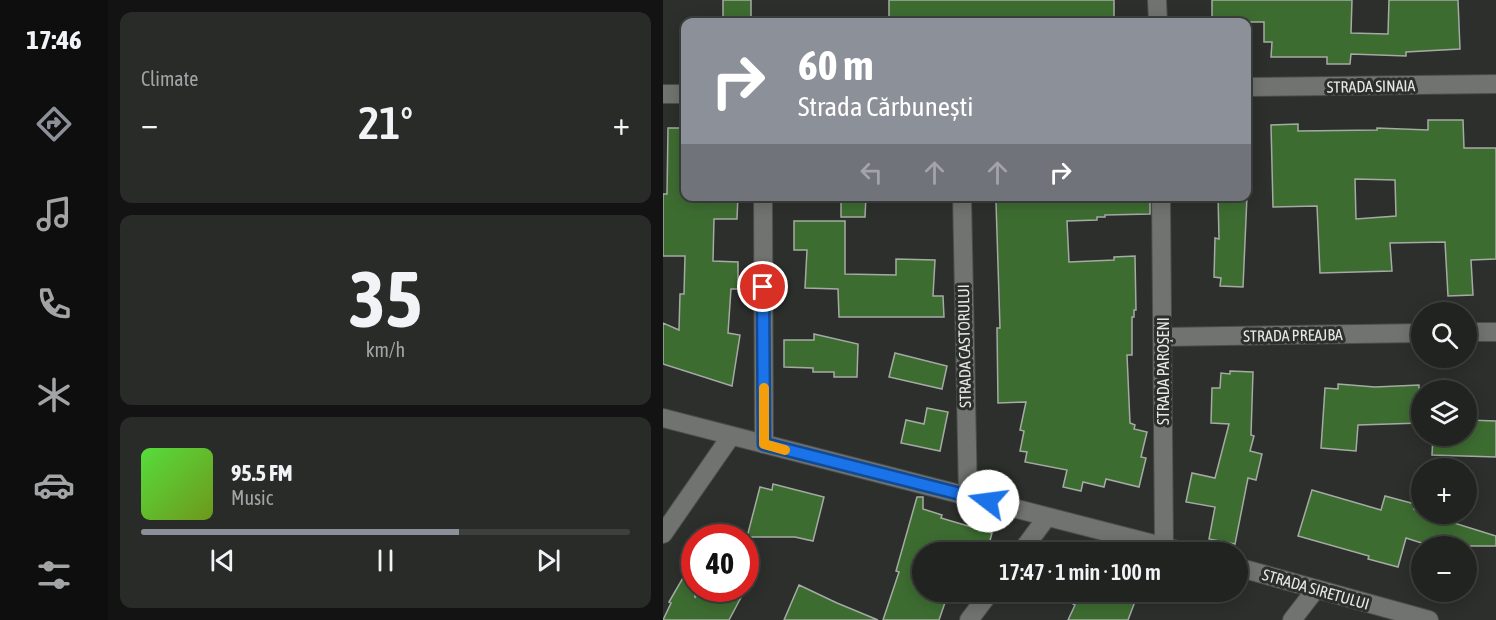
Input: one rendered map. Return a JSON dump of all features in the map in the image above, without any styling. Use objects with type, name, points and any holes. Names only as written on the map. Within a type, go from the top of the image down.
[{"type":"street","points":[[1157,0],[1158,18]]},
{"type":"street","name":"STRADA SINAIA","points":[[1251,87],[1496,84]]},
{"type":"street","points":[[663,94],[681,94]]},
{"type":"street","points":[[763,201],[764,444]]},
{"type":"street","name":"STRADA CASTORULUI","points":[[961,201],[967,496]]},
{"type":"street","name":"STRADA PAROȘENI","points":[[1161,201],[1164,542]]},
{"type":"street","points":[[1477,332],[1496,332]]},
{"type":"street","name":"STRADA PREAJBA","points":[[1163,337],[1411,333]]},
{"type":"street","points":[[663,418],[1148,542]]},
{"type":"street","points":[[663,534],[731,436]]},
{"type":"street","points":[[1028,542],[1047,517]]},
{"type":"street","name":"STRADA SIRETULUI","points":[[1248,570],[1429,620]]},
{"type":"street","points":[[1292,620],[1316,589]]},
{"type":"street","points":[[969,620],[983,602]]},
{"type":"building","points":[[723,0],[751,0],[751,18],[723,18]]},
{"type":"building","points":[[889,0],[1114,0],[1114,18],[889,18]]},
{"type":"building","points":[[1212,0],[1352,0],[1351,33],[1388,34],[1389,0],[1458,0],[1460,49],[1406,52],[1406,56],[1351,54],[1350,64],[1327,64],[1327,57],[1271,57],[1272,42],[1264,42],[1264,22],[1251,22],[1251,18],[1212,18]]},
{"type":"building","points":[[1428,120],[1463,120],[1464,148],[1496,148],[1496,259],[1471,260],[1473,295],[1448,296],[1445,242],[1390,243],[1392,271],[1320,273],[1317,206],[1273,207],[1271,125],[1298,124],[1298,131],[1377,130],[1377,128],[1428,130]],"holes":[[[1355,179],[1395,180],[1396,216],[1356,219]]]},
{"type":"building","points":[[668,128],[681,128],[681,201],[738,201],[737,219],[714,219],[713,261],[738,262],[738,289],[731,289],[728,333],[740,335],[732,386],[663,364],[663,323],[679,330],[680,294],[684,294],[685,256],[663,256],[663,194],[667,194]]},
{"type":"building","points":[[841,201],[866,201],[865,217],[841,217]]},
{"type":"building","points":[[1150,201],[1150,214],[1105,215],[1105,217],[1097,217],[1097,220],[1067,221],[1069,262],[1114,260],[1114,257],[1135,256],[1136,310],[1132,317],[1132,355],[1127,355],[1130,423],[1135,425],[1134,429],[1147,432],[1141,457],[1146,458],[1139,487],[1106,479],[1104,487],[1083,482],[1081,491],[1063,487],[1067,470],[1025,462],[1027,452],[1020,451],[1024,431],[1020,430],[1026,402],[998,403],[997,328],[1000,328],[996,202]]},
{"type":"building","points":[[1218,201],[1247,201],[1243,287],[1220,286],[1221,278],[1214,277],[1215,238],[1219,239]]},
{"type":"building","points":[[794,221],[845,221],[845,274],[896,275],[896,259],[935,260],[933,296],[943,296],[944,317],[839,317],[838,289],[805,288],[807,250],[794,250]]},
{"type":"building","points":[[814,334],[858,344],[857,377],[834,377],[834,372],[813,372],[813,368],[784,367],[784,340],[814,340]]},
{"type":"building","points":[[895,353],[947,366],[942,389],[889,377]]},
{"type":"building","points":[[1230,371],[1253,372],[1251,435],[1254,436],[1250,451],[1262,454],[1256,480],[1248,478],[1235,542],[1225,542],[1209,539],[1215,507],[1186,502],[1192,473],[1215,478],[1229,424],[1211,423],[1212,388],[1220,388],[1221,373],[1230,374]]},
{"type":"building","points":[[1338,384],[1375,387],[1411,385],[1411,423],[1358,425],[1356,451],[1321,448],[1325,388],[1338,389]]},
{"type":"building","points":[[927,408],[948,412],[940,451],[901,443],[906,420],[924,424]]},
{"type":"building","points":[[1477,420],[1496,421],[1496,457],[1432,455],[1432,446],[1477,446]]},
{"type":"building","points":[[773,484],[824,497],[813,541],[795,537],[759,537],[759,524],[750,524],[760,487],[772,490]]},
{"type":"building","points":[[1312,490],[1381,510],[1385,496],[1411,503],[1411,524],[1457,524],[1496,536],[1496,546],[1477,546],[1477,536],[1411,536],[1411,540],[1406,538],[1398,567],[1368,559],[1369,556],[1298,536]]},
{"type":"building","points":[[917,497],[923,497],[923,509],[942,515],[941,518],[992,533],[990,542],[912,542],[912,602],[945,602],[939,620],[883,620],[899,572],[896,571]]},
{"type":"building","points":[[681,581],[681,602],[739,602],[729,620],[663,620],[671,603],[669,602]]},
{"type":"building","points":[[799,585],[837,603],[878,620],[784,620]]},
{"type":"building","points":[[1070,602],[1135,602],[1128,620],[1068,620],[1075,605]]},
{"type":"slow traffic","points":[[764,388],[764,444],[785,450]]},
{"type":"route","points":[[763,287],[764,444],[988,501]]}]
